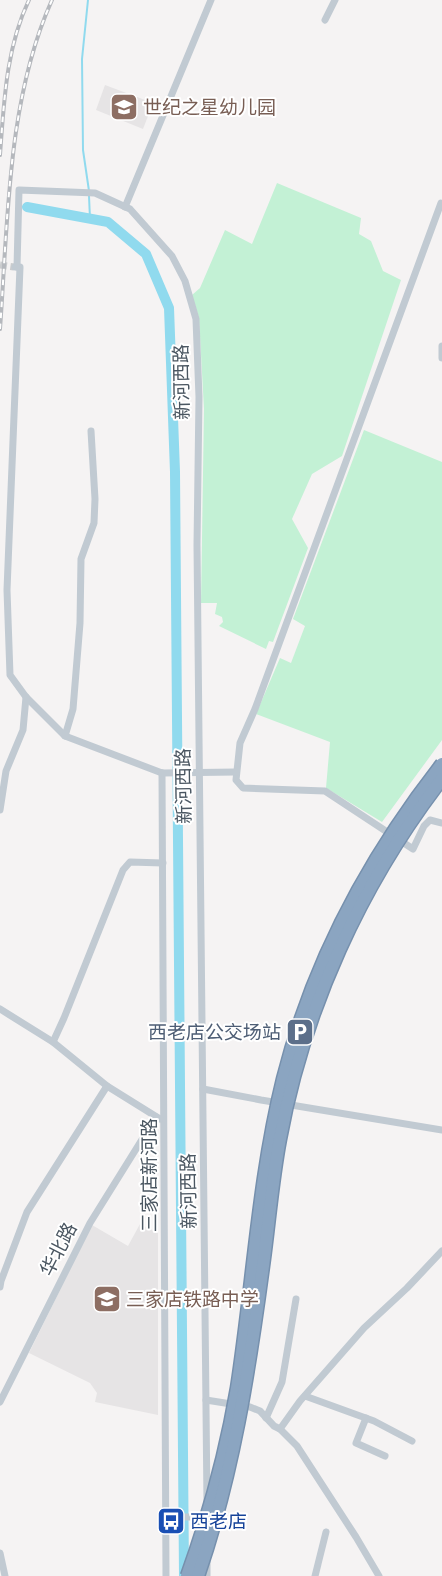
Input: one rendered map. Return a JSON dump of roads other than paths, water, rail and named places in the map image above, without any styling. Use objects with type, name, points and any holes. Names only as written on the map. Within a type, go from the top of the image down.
[{"type":"highway","points":[[187,1576],[202,1535],[228,1434],[238,1378],[271,1137],[293,1044],[304,1009],[334,937],[398,823],[442,764]]},
{"type":"highway","points":[[198,1576],[226,1484],[237,1435],[257,1313],[272,1184],[280,1138],[302,1048],[329,974],[361,904],[406,828],[442,779]]},
{"type":"street","points":[[125,207],[211,0]]},
{"type":"street","points":[[325,20],[335,0]]},
{"type":"street","name":"新河西路","points":[[26,697],[10,675],[7,590],[20,267],[16,267],[19,190],[95,193],[130,209],[172,256],[185,281],[196,319],[199,397],[197,555],[207,1576]]},
{"type":"street","points":[[442,203],[255,709],[240,743],[236,772],[236,780],[244,788],[325,791],[413,849],[424,826],[430,820],[442,823]]},
{"type":"street","points":[[442,346],[442,358]]},
{"type":"street","points":[[65,736],[73,709],[80,623],[81,559],[94,523],[95,499],[91,431]]},
{"type":"street","points":[[26,697],[65,736],[162,773],[236,772]]},
{"type":"street","points":[[0,810],[6,771],[23,730],[26,697]]},
{"type":"street","name":"三家店新河路","points":[[162,773],[164,863],[166,1576]]},
{"type":"street","points":[[53,1042],[123,870],[130,862],[164,863]]},
{"type":"street","points":[[0,1009],[53,1042],[107,1086],[165,1121]]},
{"type":"street","points":[[0,1287],[27,1212],[107,1086]]},
{"type":"street","points":[[203,1089],[442,1130]]},
{"type":"street","name":"华北路","points":[[0,1402],[90,1223],[156,1117]]},
{"type":"street","points":[[280,1429],[305,1396],[364,1328],[407,1288],[442,1251]]},
{"type":"street","points":[[266,1418],[282,1382],[296,1299]]},
{"type":"street","points":[[305,1396],[366,1418],[412,1441]]},
{"type":"street","points":[[206,1400],[250,1407],[260,1411],[274,1426],[280,1429],[302,1454],[356,1537],[378,1576]]},
{"type":"street","points":[[366,1418],[356,1444],[385,1456]]},
{"type":"street","points":[[167,1517],[207,1517]]},
{"type":"street","points":[[315,1576],[326,1532]]},
{"type":"street","points":[[0,1553],[5,1576]]},
{"type":"waterway","points":[[88,0],[82,59],[83,150],[89,191]]},
{"type":"waterway","points":[[89,196],[90,219]]},
{"type":"waterway","points":[[27,207],[108,222],[146,254],[169,308],[175,472],[184,1576]]},
{"type":"tunnel","points":[[0,265],[14,267]]},
{"type":"railway","points":[[0,155],[7,76],[15,37],[29,0]]},
{"type":"railway","points":[[0,329],[8,204],[18,120],[26,78],[37,38],[52,0]]},
{"type":"place","name":"世纪之星幼儿园","points":[[124,107]]},
{"type":"place","name":"西老店公交场站","points":[[300,1032]]},
{"type":"place","name":"三家店铁路中学","points":[[107,1299]]},
{"type":"place","name":"西老店","points":[[171,1521]]}]
